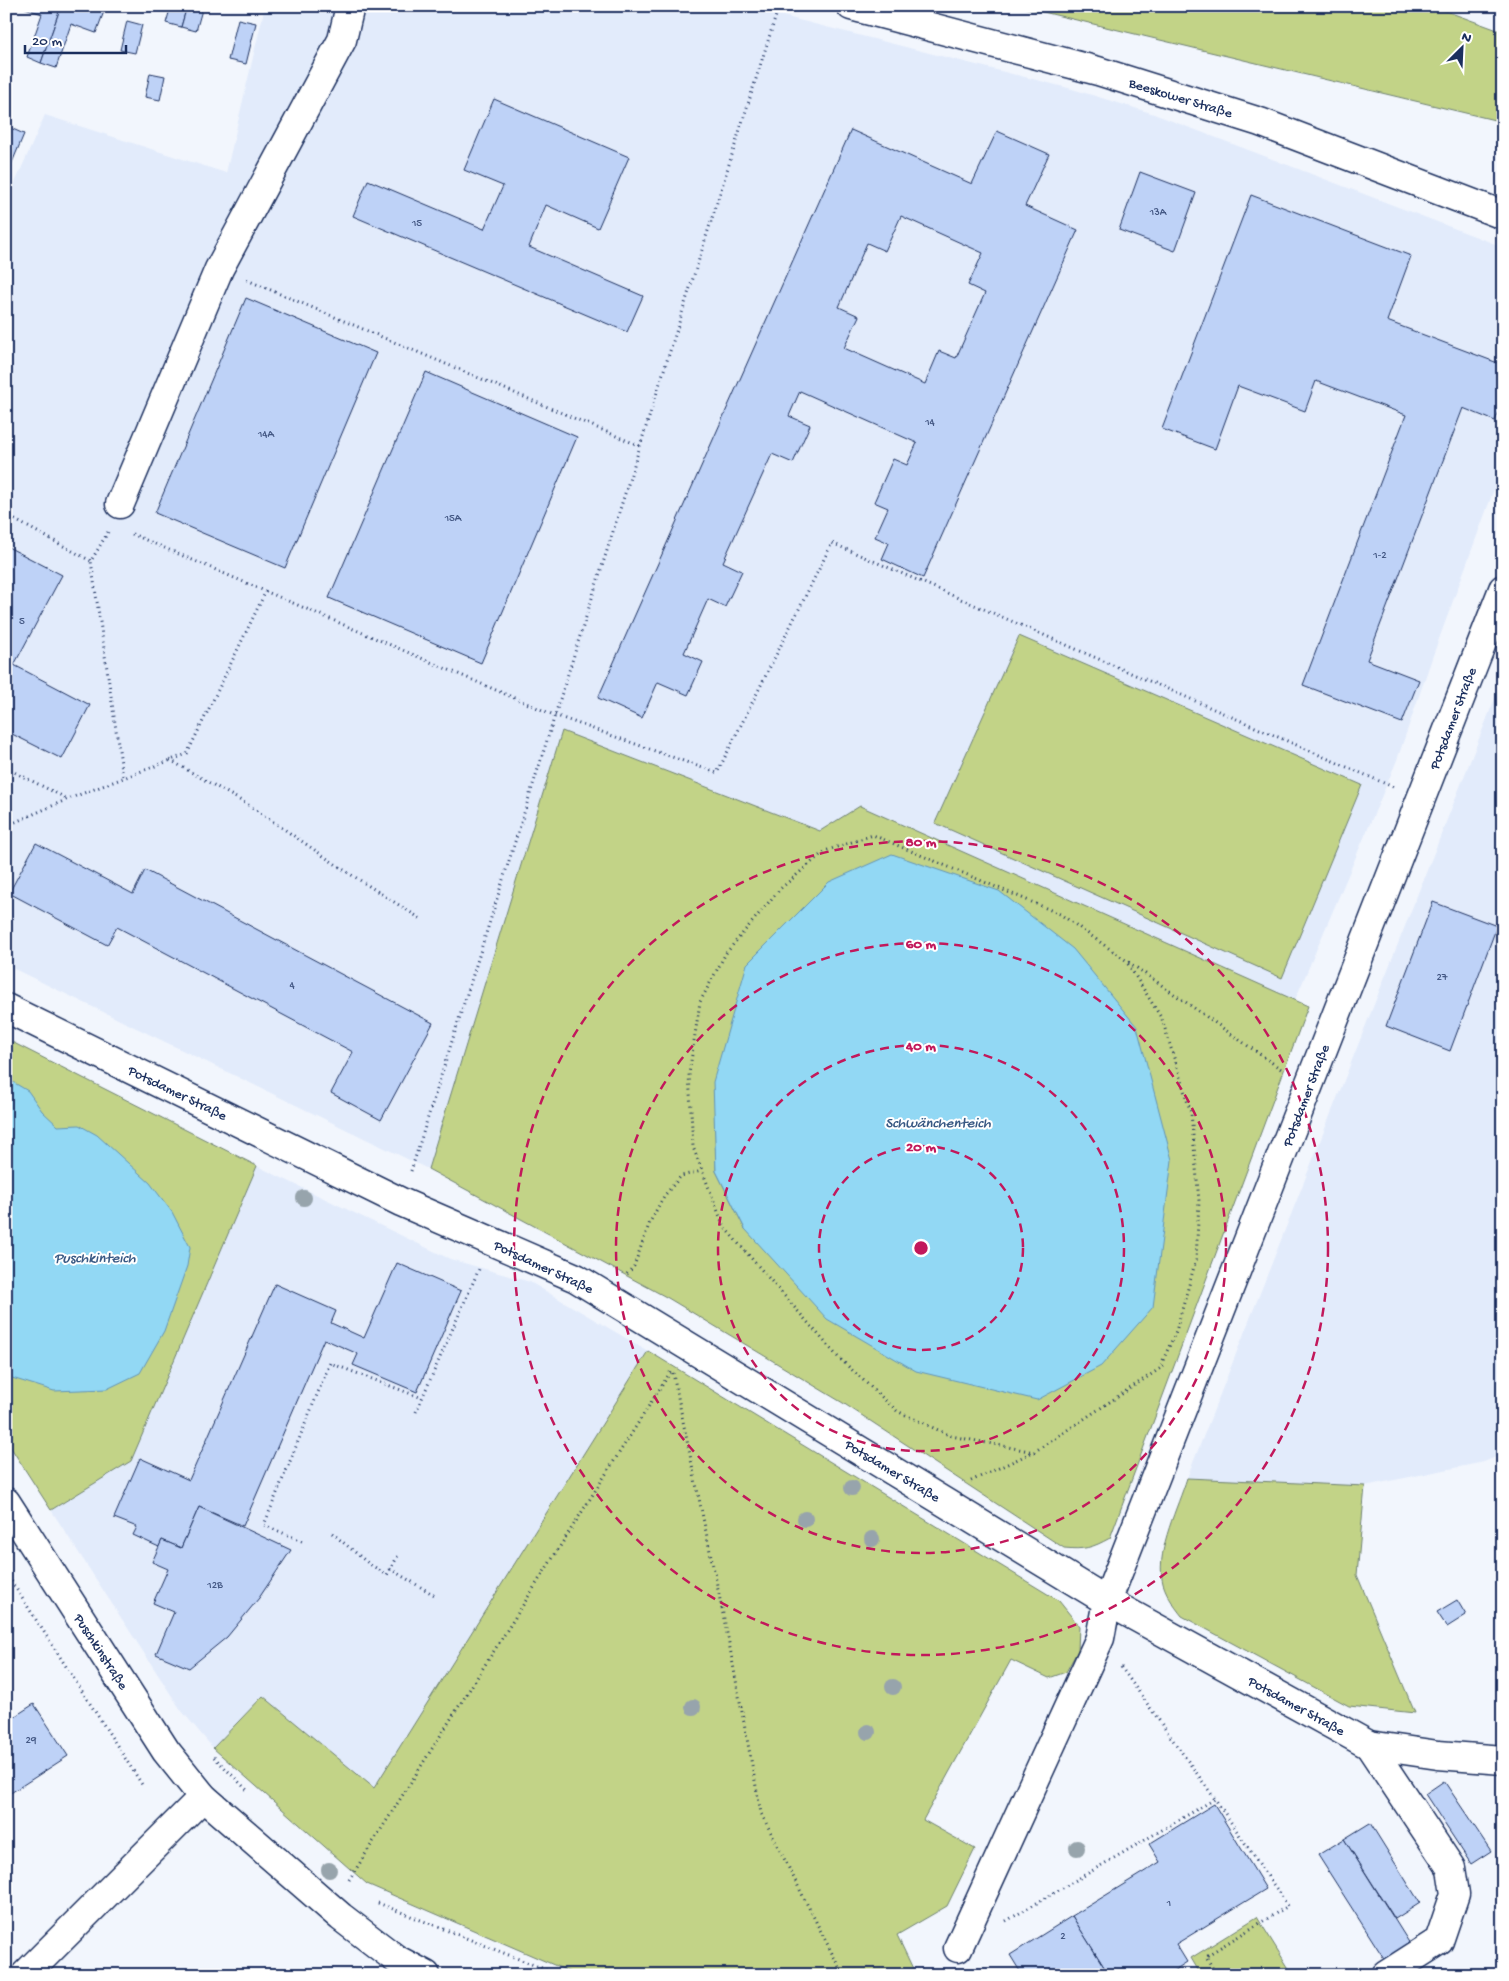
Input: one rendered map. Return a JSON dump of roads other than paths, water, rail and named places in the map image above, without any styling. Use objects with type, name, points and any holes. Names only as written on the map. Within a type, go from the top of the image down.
[{"type":"street","points":[[116,515],[219,268],[342,40],[350,6]]},
{"type":"street","name":"Beeskower Straße","points":[[852,6],[1098,71],[1260,122],[1503,215]]},
{"type":"street","name":"Potsdamer Straße","points":[[1108,1601],[1503,589]]},
{"type":"street","name":"Potsdamer Straße","points":[[6,1008],[401,1202],[576,1278],[1108,1601],[1369,1745],[1438,1756],[1503,1760]]},
{"type":"street","name":"Puschkinstraße","points":[[6,1502],[166,1751],[203,1797],[341,1917],[396,1959],[426,1975]]},
{"type":"street","points":[[958,1948],[1100,1638],[1108,1601]]},
{"type":"street","points":[[1369,1745],[1451,1868],[1455,1894],[1439,1941],[1386,1975]]},
{"type":"street","points":[[24,1975],[203,1797]]},
{"type":"water","name":"Schwänchenteich","points":[[892,854],[999,891],[1073,949],[1137,1027],[1172,1160],[1153,1307],[1101,1366],[1037,1400],[916,1371],[827,1319],[745,1229],[716,1171],[713,1082],[747,964],[829,882]]},
{"type":"water","name":"Puschkinteich","points":[[6,1078],[28,1091],[42,1111],[58,1126],[79,1125],[97,1135],[150,1183],[172,1212],[190,1247],[187,1266],[164,1331],[140,1373],[107,1389],[54,1391],[12,1378],[6,1373]]}]
